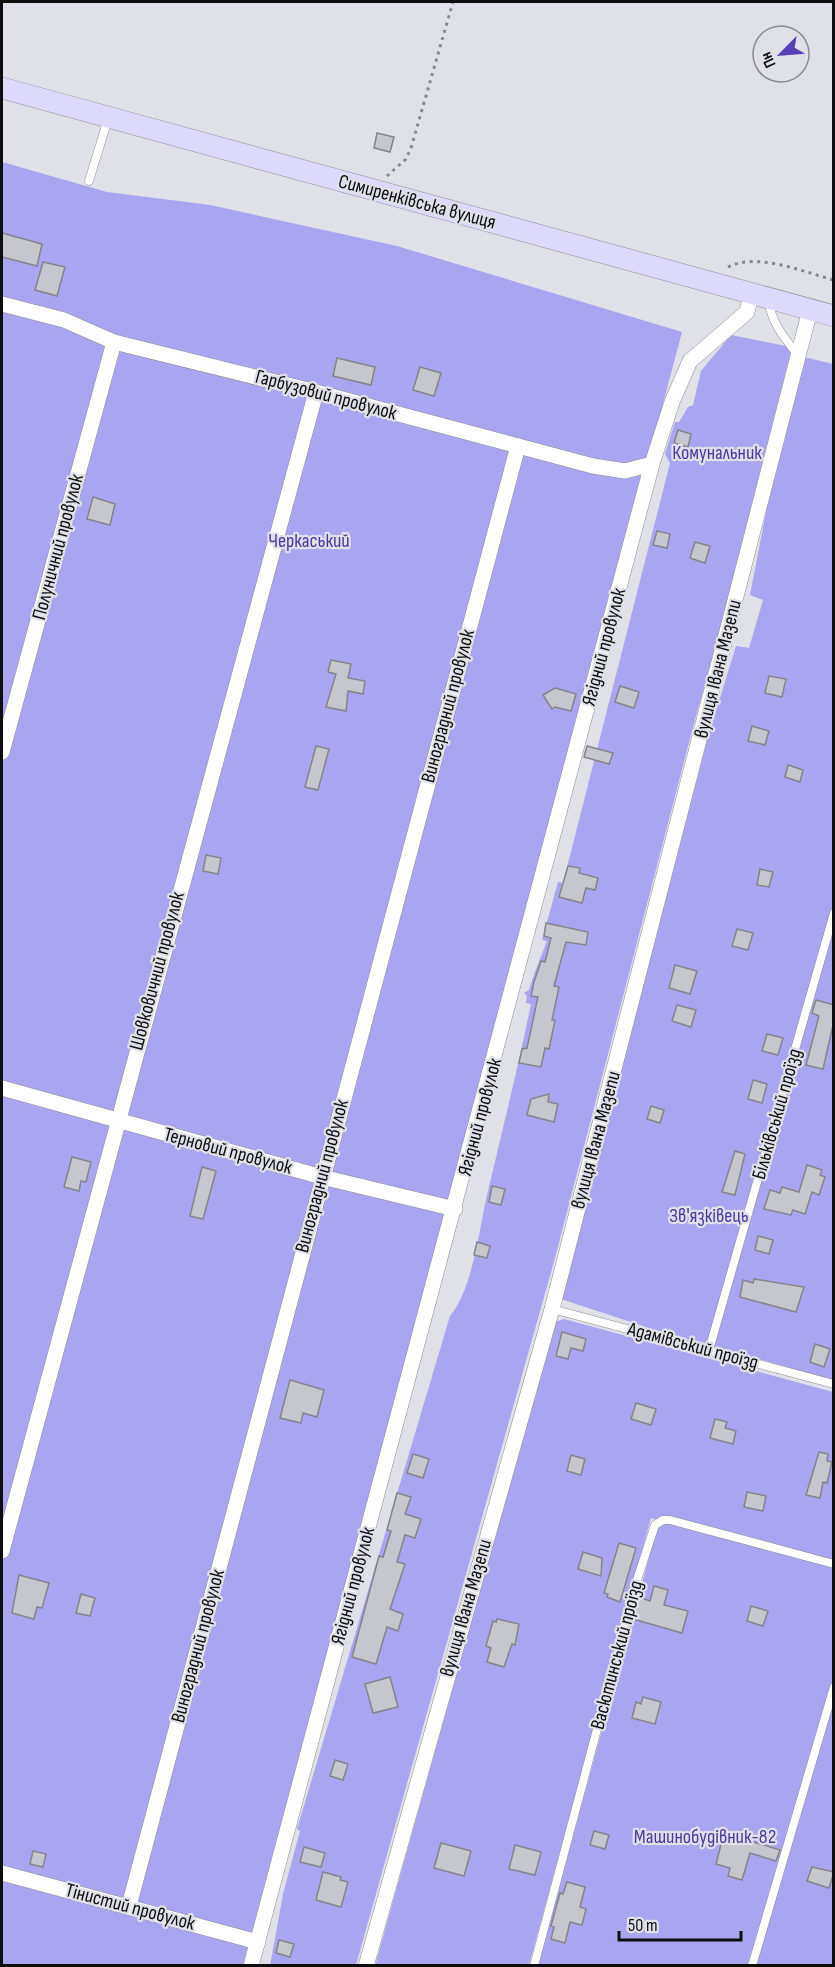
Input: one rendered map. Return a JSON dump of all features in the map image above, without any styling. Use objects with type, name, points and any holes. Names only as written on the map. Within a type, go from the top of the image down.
[{"type":"main road","name":"Симиренківська вулиця","points":[[2,88],[834,316]]},
{"type":"street","name":"Ягідний провулок","points":[[251,1965],[455,1209],[652,464],[672,402],[690,361],[747,312],[760,296]]},
{"type":"street","name":"Гарбузовий провулок","points":[[2,304],[64,320],[114,342],[316,392],[593,466],[625,471],[652,464]]},
{"type":"street","name":"вулиця Івана Мазепи","points":[[366,1965],[552,1309],[810,310]]},
{"type":"street","name":"Полуничний провулок","points":[[2,752],[114,342]]},
{"type":"street","name":"Шовковичний провулок","points":[[2,1551],[316,392]]},
{"type":"street","name":"Виноградний провулок","points":[[129,1906],[518,446]]},
{"type":"street","name":"Терновий провулок","points":[[2,1089],[322,1177],[455,1209]]},
{"type":"street","name":"Тінистий провулок","points":[[2,1873],[258,1942]]},
{"type":"lane","points":[[89,181],[109,117]]},
{"type":"lane","points":[[760,296],[784,338],[798,356]]},
{"type":"lane","name":"Більківський проїзд","points":[[709,1350],[834,913]]},
{"type":"lane","name":"Адамівський проїзд","points":[[552,1309],[834,1384]]},
{"type":"lane","name":"Васютинський проїзд","points":[[534,1965],[636,1583],[655,1525],[663,1520],[670,1520],[834,1564]]},
{"type":"lane","points":[[752,1965],[834,1687]]},
{"type":"path","points":[[369,189],[406,159],[453,2]]},
{"type":"path","points":[[702,280],[738,262],[767,263],[834,280]]},
{"type":"green space","name":"Черкаський","points":[[2,162],[107,192],[210,205],[397,246],[682,332],[398,1404],[348,1575],[243,1965],[2,1965]]},
{"type":"green space","name":"Комунальник","points":[[731,335],[786,346],[791,352],[740,559],[693,727],[555,1258],[356,1965],[270,1966],[283,1894],[300,1831],[297,1829],[450,1316],[458,1304],[470,1275],[531,1004],[526,1003],[527,996],[524,993],[529,990],[547,941],[542,940],[558,882],[563,883],[670,463],[665,454],[675,422],[679,422],[688,407],[693,405],[701,371]]},
{"type":"green space","name":"Зв'язківець","points":[[804,357],[833,364],[833,1380],[649,1328],[561,1299],[708,737],[736,646],[749,648],[763,600],[750,595],[768,502]]},
{"type":"green space","name":"Машинобудівник-82","points":[[564,1319],[833,1392],[833,1965],[538,1965],[659,1521],[651,1518],[529,1965],[375,1966],[555,1322]]},
{"type":"building","points":[[377,133],[394,137],[390,152],[374,148]]},
{"type":"building","points":[[2,233],[42,244],[37,266],[2,257]]},
{"type":"building","points":[[43,262],[65,267],[57,296],[35,290]]},
{"type":"building","points":[[337,358],[375,367],[371,385],[333,376]]},
{"type":"building","points":[[420,367],[441,373],[434,396],[413,390]]},
{"type":"building","points":[[678,430],[691,434],[688,447],[674,443]]},
{"type":"building","points":[[93,497],[115,504],[110,525],[87,519]]},
{"type":"building","points":[[657,531],[670,534],[667,548],[653,545]]},
{"type":"building","points":[[695,542],[710,546],[705,563],[690,558]]},
{"type":"building","points":[[331,660],[351,664],[348,678],[365,681],[363,694],[348,691],[346,711],[326,707],[336,674],[328,672]]},
{"type":"building","points":[[769,676],[786,679],[782,697],[765,693]]},
{"type":"building","points":[[620,686],[639,692],[634,708],[615,702]]},
{"type":"building","points":[[555,688],[576,694],[571,711],[555,707],[552,709],[543,695]]},
{"type":"building","points":[[752,726],[769,731],[765,745],[748,741]]},
{"type":"building","points":[[316,746],[329,749],[318,790],[305,787]]},
{"type":"building","points":[[587,746],[613,753],[609,764],[584,757]]},
{"type":"building","points":[[788,765],[803,770],[800,782],[785,777]]},
{"type":"building","points":[[206,855],[221,858],[218,874],[203,871]]},
{"type":"building","points":[[568,866],[580,868],[579,873],[598,878],[595,890],[586,888],[582,903],[559,897]]},
{"type":"building","points":[[760,869],[773,872],[769,887],[757,885]]},
{"type":"building","points":[[546,923],[588,932],[586,945],[566,942],[554,986],[559,987],[552,1020],[555,1020],[549,1049],[545,1048],[541,1067],[519,1063],[522,1049],[527,1048],[538,997],[531,996],[534,982],[541,961],[545,962],[551,938],[544,936]]},
{"type":"building","points":[[737,929],[753,933],[748,950],[732,946]]},
{"type":"building","points":[[675,965],[697,971],[690,994],[669,988]]},
{"type":"building","points":[[816,1000],[834,1005],[834,1021],[823,1069],[806,1065],[819,1016],[812,1013]]},
{"type":"building","points":[[677,1005],[696,1010],[691,1027],[672,1021]]},
{"type":"building","points":[[767,1034],[783,1038],[778,1055],[762,1051]]},
{"type":"building","points":[[753,1080],[767,1084],[762,1103],[748,1099]]},
{"type":"building","points":[[549,1094],[548,1102],[558,1104],[554,1122],[527,1115],[531,1099]]},
{"type":"building","points":[[651,1106],[664,1110],[660,1123],[647,1119]]},
{"type":"building","points":[[735,1151],[745,1154],[735,1195],[722,1192]]},
{"type":"building","points":[[72,1157],[91,1162],[86,1182],[81,1181],[79,1191],[64,1187]]},
{"type":"building","points":[[807,1165],[822,1170],[820,1175],[825,1177],[819,1195],[812,1192],[805,1214],[793,1210],[791,1215],[764,1209],[770,1190],[780,1193],[782,1187],[799,1192]]},
{"type":"building","points":[[202,1167],[216,1171],[203,1219],[190,1216]]},
{"type":"building","points":[[492,1186],[505,1189],[501,1205],[489,1202]]},
{"type":"building","points":[[758,1236],[773,1240],[769,1254],[755,1250]]},
{"type":"building","points":[[477,1242],[490,1246],[487,1258],[474,1255]]},
{"type":"building","points":[[754,1279],[804,1287],[796,1312],[740,1297],[743,1280],[753,1283]]},
{"type":"building","points":[[562,1332],[586,1339],[583,1351],[571,1348],[568,1359],[556,1356]]},
{"type":"building","points":[[815,1344],[830,1349],[824,1367],[810,1362]]},
{"type":"building","points":[[290,1380],[324,1390],[317,1417],[303,1413],[301,1423],[280,1418]]},
{"type":"building","points":[[636,1403],[656,1409],[651,1425],[631,1419]]},
{"type":"building","points":[[715,1419],[727,1422],[725,1428],[736,1431],[733,1444],[710,1438]]},
{"type":"building","points":[[819,1452],[828,1454],[827,1461],[832,1462],[827,1483],[823,1482],[820,1498],[806,1495]]},
{"type":"building","points":[[413,1454],[429,1459],[423,1478],[407,1473]]},
{"type":"building","points":[[571,1455],[585,1459],[581,1475],[567,1471]]},
{"type":"building","points":[[747,1492],[766,1496],[763,1511],[744,1507]]},
{"type":"building","points":[[397,1493],[411,1497],[405,1514],[421,1519],[415,1538],[405,1535],[397,1562],[405,1564],[390,1609],[403,1614],[398,1631],[387,1627],[376,1664],[352,1657],[379,1556],[383,1557],[391,1531],[387,1530]]},
{"type":"building","points":[[619,1543],[636,1548],[620,1602],[607,1597],[608,1594],[604,1593]]},
{"type":"building","points":[[583,1552],[602,1558],[601,1576],[578,1569]]},
{"type":"building","points":[[19,1575],[49,1583],[42,1608],[37,1607],[34,1619],[12,1613]]},
{"type":"building","points":[[654,1586],[668,1590],[664,1605],[688,1611],[682,1633],[633,1619],[639,1597],[650,1601]]},
{"type":"building","points":[[81,1594],[95,1598],[90,1616],[76,1613]]},
{"type":"building","points":[[751,1606],[768,1611],[763,1626],[747,1621]]},
{"type":"building","points":[[497,1619],[519,1624],[515,1645],[512,1644],[504,1667],[487,1662],[491,1648],[486,1646],[493,1621],[496,1622]]},
{"type":"building","points":[[390,1677],[398,1707],[373,1713],[365,1684]]},
{"type":"building","points":[[643,1697],[661,1702],[655,1724],[632,1718],[636,1702],[641,1704]]},
{"type":"building","points":[[335,1760],[348,1764],[343,1780],[330,1776]]},
{"type":"building","points":[[594,1831],[609,1835],[605,1849],[590,1845]]},
{"type":"building","points":[[724,1833],[780,1850],[776,1861],[750,1853],[742,1880],[728,1876],[730,1868],[716,1864]]},
{"type":"building","points":[[441,1843],[471,1851],[464,1876],[434,1868]]},
{"type":"building","points":[[515,1845],[541,1852],[535,1875],[509,1869]]},
{"type":"building","points":[[304,1847],[325,1853],[321,1867],[300,1862]]},
{"type":"building","points":[[33,1851],[46,1854],[43,1867],[30,1864]]},
{"type":"building","points":[[812,1867],[834,1872],[829,1888],[807,1881]]},
{"type":"building","points":[[323,1872],[341,1877],[340,1880],[348,1882],[341,1907],[316,1900]]},
{"type":"building","points":[[567,1882],[585,1887],[580,1907],[586,1909],[582,1925],[570,1922],[565,1943],[551,1939],[554,1927],[551,1926],[560,1893],[563,1894]]},
{"type":"building","points":[[279,1940],[294,1944],[290,1957],[276,1953]]}]
